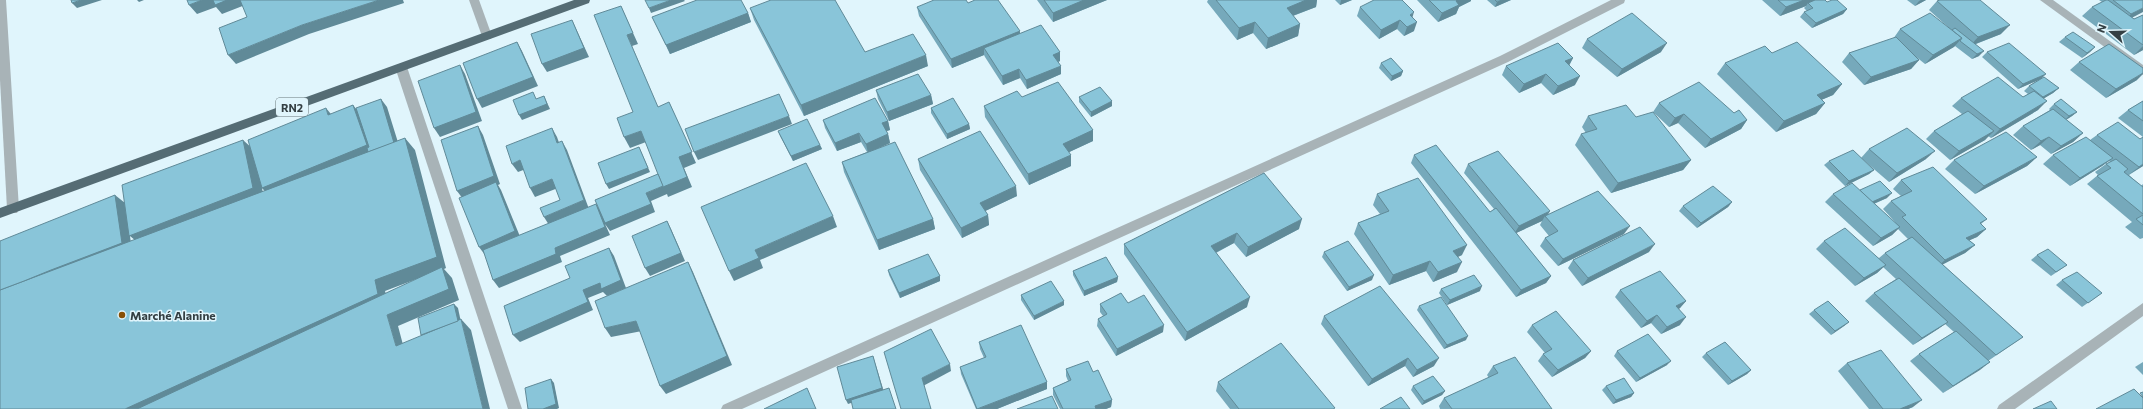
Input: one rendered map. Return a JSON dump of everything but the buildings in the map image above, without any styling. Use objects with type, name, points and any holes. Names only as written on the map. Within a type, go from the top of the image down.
[{"type":"highway","name":"RN2","points":[[0,213],[585,0]]},
{"type":"street","points":[[1,0],[13,209]]},
{"type":"street","points":[[474,0],[487,36]]},
{"type":"street","points":[[728,409],[1504,59],[1620,0]]},
{"type":"street","points":[[2045,0],[2143,72]]},
{"type":"street","points":[[401,67],[515,409]]},
{"type":"street","points":[[2004,409],[2143,309]]},
{"type":"place","name":"Marché Alanine","points":[[122,315]]}]
